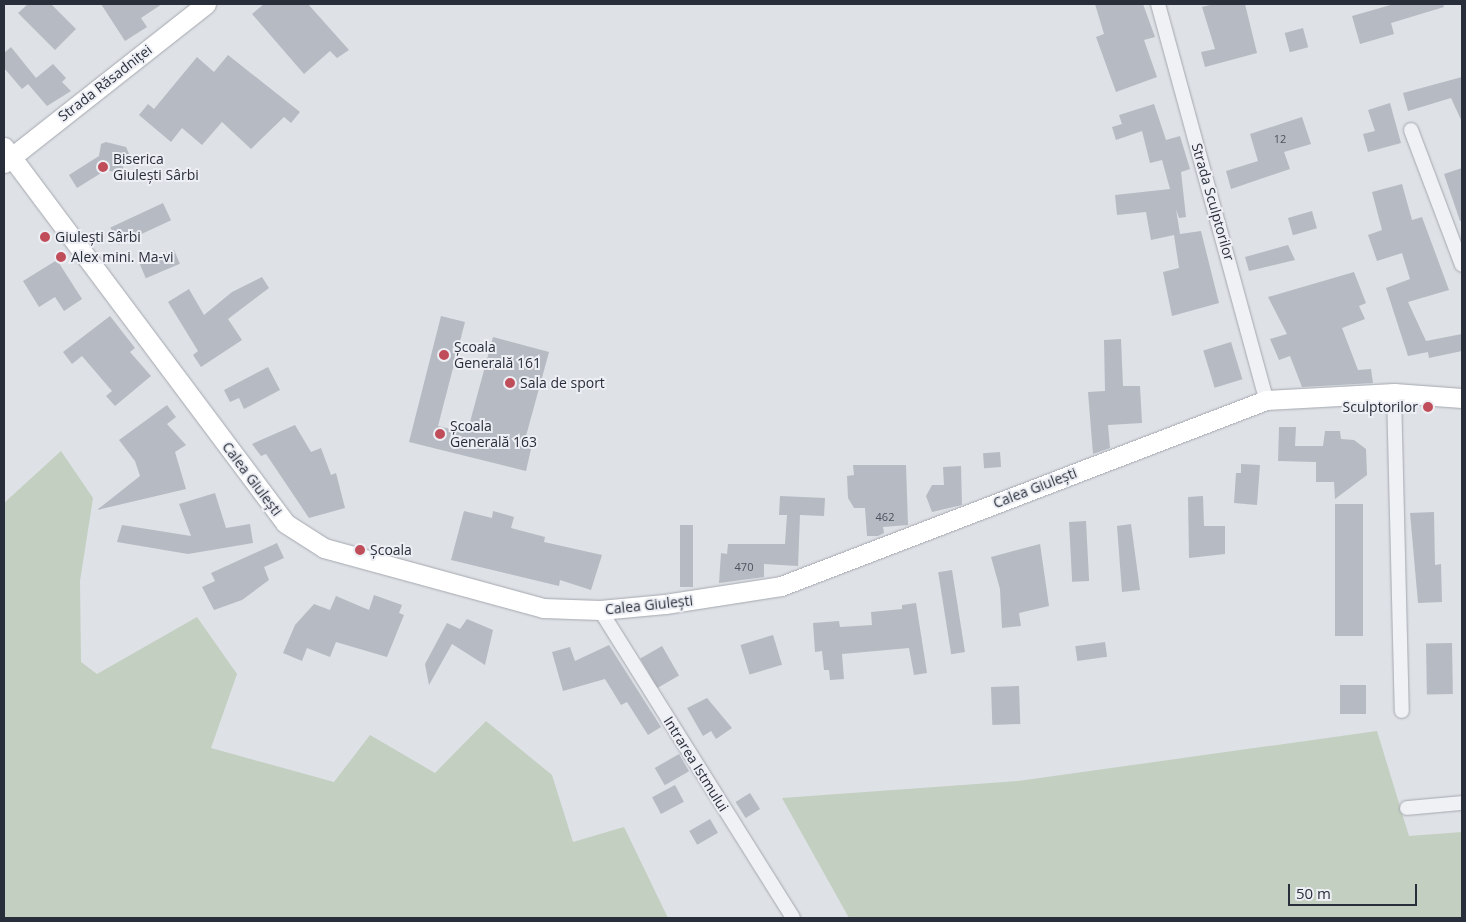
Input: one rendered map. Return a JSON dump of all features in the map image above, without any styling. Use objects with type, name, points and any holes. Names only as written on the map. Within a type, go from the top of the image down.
[{"type":"main road","name":"Strada Răsadniței","points":[[6,156],[206,4]]},
{"type":"main road","name":"Calea Giulești","points":[[6,156],[285,523],[324,548],[492,596],[543,608],[600,610],[665,604],[782,586],[1266,400],[1394,393],[1462,398]]},
{"type":"street","name":"Strada Sculptorilor","points":[[1158,4],[1266,400]]},
{"type":"street","points":[[1411,130],[1462,265]]},
{"type":"street","points":[[1394,393],[1402,711]]},
{"type":"street","name":"Intrarea Istmului","points":[[600,610],[793,918]]},
{"type":"street","points":[[1407,808],[1462,803]]},
{"type":"green space","points":[[61,451],[93,498],[80,581],[81,662],[97,674],[197,617],[237,674],[211,748],[334,782],[370,735],[435,773],[486,721],[552,775],[573,842],[624,827],[668,918],[4,918],[4,503]]},
{"type":"green space","points":[[1377,731],[1409,836],[1462,832],[1462,918],[849,918],[782,798],[1018,781]]},
{"type":"building","points":[[28,4],[51,4],[76,29],[55,50],[18,13]]},
{"type":"building","points":[[101,4],[162,4],[141,18],[147,27],[125,41]]},
{"type":"building","points":[[264,4],[308,4],[349,50],[337,58],[330,51],[304,74],[252,14]]},
{"type":"building","points":[[1095,4],[1143,4],[1155,37],[1144,40],[1157,77],[1116,92],[1096,37],[1104,34]]},
{"type":"building","points":[[1214,4],[1245,4],[1257,53],[1205,67],[1201,52],[1215,49],[1202,7]]},
{"type":"building","points":[[1394,4],[1443,4],[1444,7],[1391,23],[1394,34],[1360,44],[1352,16]]},
{"type":"building","points":[[1303,28],[1308,47],[1290,52],[1285,33]]},
{"type":"building","points":[[11,47],[36,78],[53,64],[66,78],[62,82],[71,91],[47,106],[28,84],[22,89],[4,68],[4,53]]},
{"type":"building","points":[[228,55],[300,112],[291,123],[284,117],[251,149],[222,122],[202,145],[182,128],[171,142],[139,115],[148,104],[154,109],[197,57],[214,72]]},
{"type":"building","points":[[1462,77],[1462,122],[1451,98],[1408,111],[1403,93]]},
{"type":"building","points":[[1390,103],[1401,143],[1368,152],[1363,134],[1375,131],[1368,110]]},
{"type":"building","points":[[1154,104],[1166,140],[1180,136],[1190,169],[1181,172],[1186,217],[1179,218],[1176,209],[1180,234],[1201,231],[1219,303],[1172,316],[1163,272],[1179,268],[1174,235],[1151,240],[1146,212],[1117,215],[1115,195],[1170,189],[1162,160],[1150,163],[1142,131],[1116,140],[1112,127],[1122,124],[1119,115]]},
{"type":"building","points":[[1302,117],[1311,144],[1284,152],[1290,169],[1231,189],[1226,171],[1258,161],[1250,134]]},
{"type":"building","name":"Biserica Giulești Sârbi","points":[[106,142],[126,147],[129,154],[124,158],[123,169],[118,173],[106,170],[77,188],[69,175],[99,156],[101,144]]},
{"type":"building","points":[[1462,168],[1462,221],[1460,221],[1444,174]]},
{"type":"building","points":[[1402,184],[1412,220],[1422,217],[1449,290],[1408,302],[1426,341],[1462,334],[1462,351],[1429,358],[1428,352],[1408,356],[1386,288],[1410,279],[1402,253],[1377,261],[1368,235],[1382,230],[1372,192]]},
{"type":"building","points":[[163,203],[171,220],[118,245],[110,228]]},
{"type":"building","points":[[1312,211],[1317,228],[1293,235],[1288,218]]},
{"type":"building","points":[[1288,245],[1295,260],[1249,271],[1245,257]]},
{"type":"building","points":[[174,250],[180,264],[146,278],[140,264]]},
{"type":"building","points":[[57,260],[82,299],[64,311],[55,297],[39,307],[23,281]]},
{"type":"building","points":[[1354,272],[1366,303],[1359,306],[1365,319],[1342,328],[1358,370],[1371,369],[1373,383],[1302,387],[1290,356],[1279,360],[1270,339],[1287,334],[1268,297]]},
{"type":"building","points":[[262,277],[269,288],[228,319],[242,340],[201,367],[193,355],[198,351],[168,302],[189,289],[204,315],[232,292]]},
{"type":"building","points":[[110,316],[135,348],[130,352],[151,376],[115,406],[106,396],[112,391],[82,356],[72,364],[63,352]]},
{"type":"building","points":[[441,316],[465,322],[438,426],[467,433],[493,337],[549,352],[523,447],[531,449],[526,471],[409,442]]},
{"type":"building","points":[[1121,339],[1123,386],[1140,386],[1142,423],[1108,425],[1110,448],[1093,454],[1088,392],[1105,391],[1104,340]]},
{"type":"building","points":[[1231,342],[1242,379],[1215,388],[1203,350]]},
{"type":"building","points":[[268,367],[280,390],[244,409],[239,398],[230,402],[224,390]]},
{"type":"building","points":[[167,405],[176,417],[167,424],[186,445],[175,452],[186,489],[97,510],[140,476],[135,461],[119,440]]},
{"type":"building","points":[[295,425],[311,452],[321,448],[331,475],[336,473],[345,508],[309,518],[266,454],[261,456],[252,444]]},
{"type":"building","points":[[1279,427],[1296,427],[1295,446],[1323,446],[1325,431],[1340,431],[1341,439],[1354,440],[1366,449],[1367,475],[1335,499],[1334,482],[1316,482],[1316,462],[1278,461]]},
{"type":"building","points":[[1000,452],[1001,467],[984,468],[983,453]]},
{"type":"building","points":[[1241,464],[1260,465],[1257,505],[1234,503],[1236,473],[1241,473]]},
{"type":"building","points":[[853,465],[906,465],[908,525],[883,527],[884,533],[878,536],[867,536],[865,508],[854,508],[848,498],[847,476],[854,475]]},
{"type":"building","points":[[961,466],[962,505],[932,512],[926,496],[932,485],[944,485],[943,467]]},
{"type":"building","points":[[215,493],[226,528],[250,524],[253,543],[188,554],[117,542],[122,525],[191,536],[179,504]]},
{"type":"building","points":[[780,496],[825,498],[824,516],[800,515],[798,566],[764,564],[764,577],[719,583],[721,553],[727,554],[728,544],[785,544],[787,515],[779,515]]},
{"type":"building","points":[[1203,496],[1204,526],[1225,526],[1225,554],[1189,558],[1188,497]]},
{"type":"building","points":[[1335,504],[1363,504],[1363,636],[1335,636]]},
{"type":"building","points":[[464,511],[492,518],[493,511],[514,517],[511,528],[545,537],[544,542],[602,555],[591,590],[560,580],[559,586],[451,560]]},
{"type":"building","points":[[1434,512],[1435,565],[1441,564],[1442,602],[1418,603],[1410,513]]},
{"type":"building","points":[[1086,521],[1089,581],[1072,582],[1069,522]]},
{"type":"building","points":[[1131,524],[1140,590],[1122,592],[1117,526]]},
{"type":"building","points":[[680,525],[693,525],[693,587],[680,587]]},
{"type":"building","points":[[277,543],[284,558],[264,567],[269,580],[242,600],[214,610],[202,587],[215,581],[211,573]]},
{"type":"building","points":[[1040,544],[1049,606],[1019,613],[1021,626],[1002,628],[1000,589],[991,557]]},
{"type":"building","points":[[952,570],[965,652],[951,654],[938,572]]},
{"type":"building","points":[[374,595],[402,605],[399,613],[404,615],[387,657],[336,642],[330,657],[307,648],[302,661],[283,653],[295,625],[314,604],[330,610],[336,596],[369,610]]},
{"type":"building","points":[[916,603],[927,673],[914,675],[909,648],[842,654],[844,679],[830,680],[829,670],[824,670],[822,651],[815,652],[813,623],[839,621],[840,627],[872,625],[871,612],[902,609],[902,605]]},
{"type":"building","points":[[467,619],[493,630],[485,665],[452,644],[429,685],[425,664],[447,623],[460,629]]},
{"type":"building","points":[[773,635],[782,665],[750,675],[740,645]]},
{"type":"building","points":[[1105,642],[1107,657],[1077,661],[1075,646]]},
{"type":"building","points":[[1426,643],[1452,643],[1453,694],[1427,694]]},
{"type":"building","points":[[609,645],[661,727],[648,735],[627,702],[621,705],[605,679],[563,691],[552,652],[570,647],[575,661]]},
{"type":"building","points":[[662,646],[679,675],[657,688],[640,658]]},
{"type":"building","points":[[1340,685],[1366,685],[1366,714],[1340,714]]},
{"type":"building","points":[[1019,686],[1020,724],[992,725],[991,687]]},
{"type":"building","points":[[707,698],[732,728],[716,739],[711,731],[703,736],[687,708]]},
{"type":"building","points":[[679,754],[689,771],[665,785],[655,768]]},
{"type":"building","points":[[675,785],[684,802],[661,814],[652,797]]},
{"type":"building","points":[[750,793],[760,809],[746,818],[736,802]]},
{"type":"building","points":[[710,819],[718,833],[697,845],[689,831]]},
{"type":"place","name":"Biserica Giulești Sârbi","points":[[103,167]]},
{"type":"place","name":"Giulești Sârbi","points":[[45,237]]},
{"type":"place","name":"Alex mini. Ma-vi","points":[[61,257]]},
{"type":"place","name":"Școala Generală 161","points":[[444,355]]},
{"type":"place","name":"Sala de sport","points":[[510,383]]},
{"type":"place","name":"Sculptorilor","points":[[1428,407]]},
{"type":"place","name":"Școala Generală 163","points":[[440,434]]},
{"type":"place","name":"Școala","points":[[360,550]]}]
